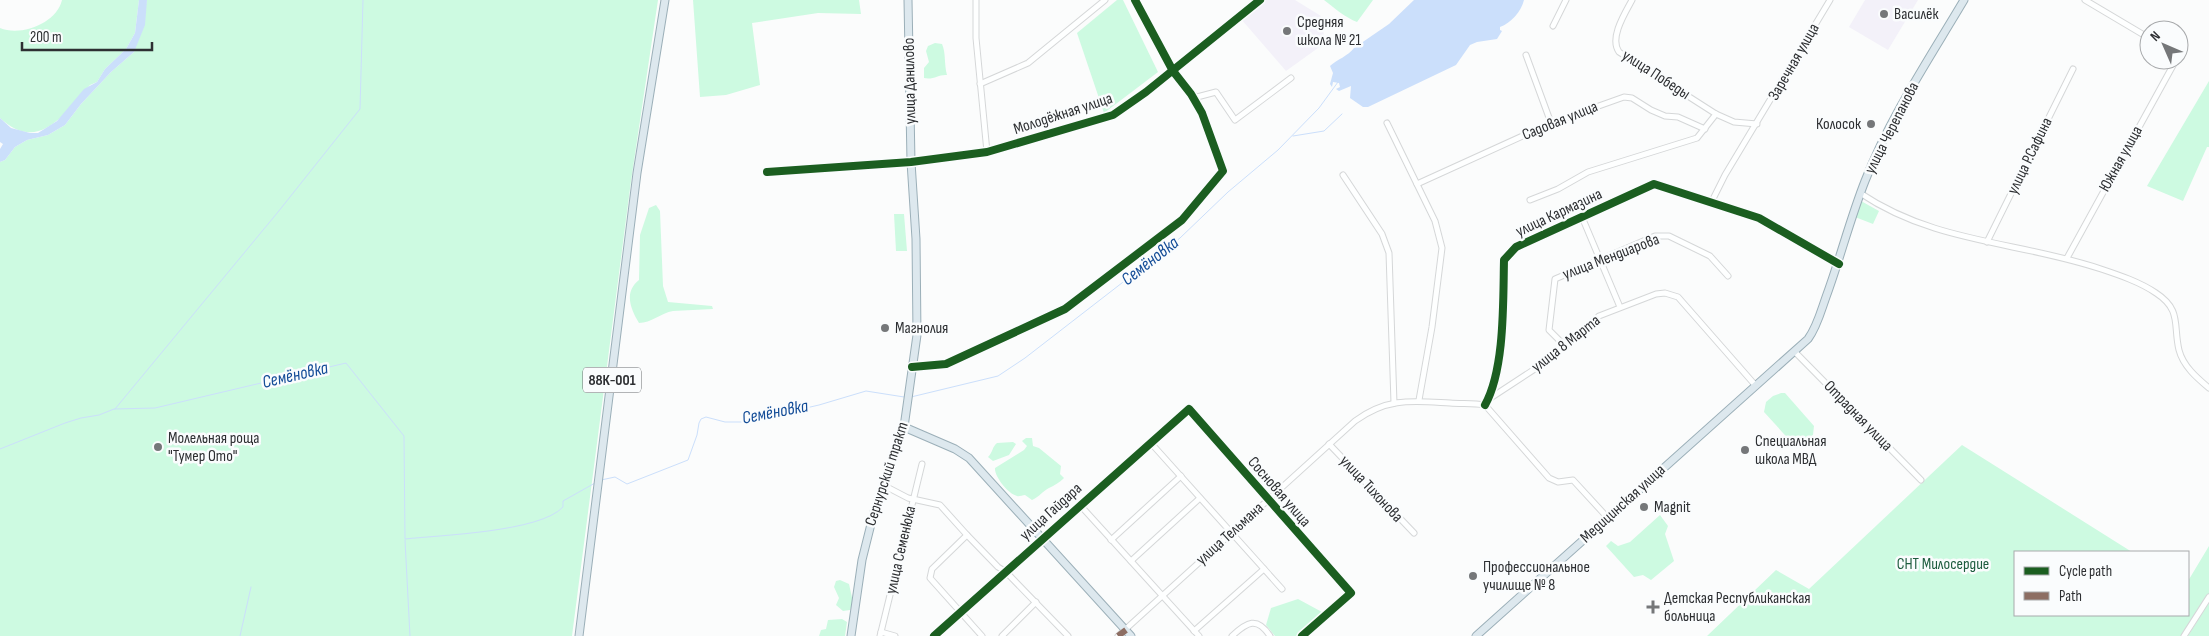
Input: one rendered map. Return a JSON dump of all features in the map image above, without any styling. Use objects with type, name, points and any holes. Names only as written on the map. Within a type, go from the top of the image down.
[{"type":"main road","name":"88К-001","points":[[579,636],[637,173],[664,0]]},
{"type":"main road","name":"улица Данилово","points":[[908,0],[912,162]]},
{"type":"main road","name":"улица Черепанова","points":[[1771,373],[1808,339],[1814,330],[1838,264],[1860,193],[1881,143],[1964,0]]},
{"type":"main road","name":"Сернурский тракт","points":[[851,636],[862,560],[874,512],[904,427],[912,367],[918,316],[912,162]]},
{"type":"main road","name":"Медицинская улица","points":[[1476,636],[1771,373]]},
{"type":"main road","points":[[904,427],[956,449],[970,458],[1131,636]]},
{"type":"street","points":[[976,0],[976,38],[987,152]]},
{"type":"street","points":[[980,84],[1028,63],[1105,0]]},
{"type":"street","points":[[912,367],[946,364],[1065,309],[1182,220],[1223,171],[1202,113],[1191,94],[1173,71],[1136,0]]},
{"type":"street","name":"Молодёжная улица","points":[[767,172],[912,162],[987,152],[1113,115],[1173,71],[1260,0]]},
{"type":"street","points":[[1553,26],[1566,0]]},
{"type":"street","name":"улица Победы","points":[[1632,0],[1622,18],[1615,42],[1616,48],[1716,114]]},
{"type":"street","name":"Заречная улица","points":[[1712,201],[1725,175],[1830,0]]},
{"type":"street","points":[[2084,0],[2139,32]]},
{"type":"street","points":[[1526,55],[1551,123]]},
{"type":"street","name":"улица Р.Сафина","points":[[1987,242],[2073,69]]},
{"type":"street","name":"Южная улица","points":[[2067,258],[2170,70]]},
{"type":"street","points":[[1191,94],[1197,97],[1216,92],[1235,120],[1291,78]]},
{"type":"street","name":"Садовая улица","points":[[1417,184],[1551,123],[1624,97],[1632,98],[1651,110],[1666,116],[1678,117],[1705,129]]},
{"type":"street","points":[[1530,200],[1558,189],[1588,172],[1697,138],[1716,114],[1734,122],[1757,124]]},
{"type":"street","points":[[1386,123],[1435,221],[1442,248],[1432,327],[1419,400]]},
{"type":"street","points":[[1343,175],[1382,234],[1389,253],[1394,403],[1419,400],[1485,405],[1549,478],[1558,482],[1573,480],[1608,517]]},
{"type":"street","name":"улица Кармазина","points":[[1485,405],[1489,399],[1497,366],[1503,319],[1504,260],[1516,247],[1654,184],[1712,201]]},
{"type":"street","points":[[1860,193],[1914,222],[1939,231],[2067,258],[2115,274],[2152,290],[2164,298],[2173,310],[2179,349],[2183,359],[2197,378],[2209,388]]},
{"type":"street","points":[[1712,201],[1759,218],[1838,264]]},
{"type":"street","points":[[1582,217],[1620,307]]},
{"type":"street","name":"улица Мендиарова","points":[[1565,346],[1549,330],[1555,279],[1655,236],[1669,236],[1710,256],[1728,276]]},
{"type":"street","name":"улица 8 Марта","points":[[1489,399],[1511,386],[1565,346],[1599,316],[1656,294],[1665,293],[1678,297],[1756,386]]},
{"type":"street","name":"Отрадная улица","points":[[1795,352],[1920,480]]},
{"type":"street","name":"улица Тельмана","points":[[1118,636],[1329,444],[1364,415],[1394,403]]},
{"type":"street","name":"улица Гайдара","points":[[934,636],[1189,409]]},
{"type":"street","name":"Сосновая улица","points":[[1189,409],[1267,501],[1350,593],[1302,636]]},
{"type":"street","points":[[1150,442],[1282,589]]},
{"type":"street","name":"улица Тихонова","points":[[1329,444],[1414,534]]},
{"type":"street","name":"улица Семенюка","points":[[881,634],[922,464]]},
{"type":"street","points":[[1111,540],[1181,476]]},
{"type":"street","points":[[884,485],[913,499],[940,505],[966,536],[998,567],[1006,572],[1065,635]]},
{"type":"street","points":[[1131,561],[1200,498]]},
{"type":"street","points":[[1080,505],[1199,636]]},
{"type":"street","points":[[966,536],[930,573],[930,578],[982,636]]},
{"type":"street","points":[[1194,631],[1264,569]]},
{"type":"street","points":[[2184,636],[2209,597]]},
{"type":"street","points":[[1002,636],[1036,602]]},
{"type":"street","points":[[1232,636],[1245,624],[1258,623],[1265,628],[1270,636]]},
{"type":"street","points":[[881,634],[895,636]]},
{"type":"shaded area","name":"Средняя школа № 21","points":[[1264,0],[1295,0],[1321,16],[1325,43],[1286,71],[1241,19]]},
{"type":"shaded area","name":"Василёк","points":[[1865,0],[1918,0],[1888,50],[1849,27]]},
{"type":"green space","points":[[62,0],[139,0],[135,33],[126,49],[105,69],[97,82],[90,85],[60,118],[50,126],[39,131],[27,132],[14,128],[0,118],[0,28],[18,31],[37,26],[53,15],[59,8]]},
{"type":"green space","points":[[147,0],[658,0],[631,181],[572,636],[0,636],[0,162],[5,160],[15,147],[27,140],[48,135],[65,125],[81,104],[111,72],[134,52]]},
{"type":"green space","points":[[693,0],[859,0],[861,14],[818,13],[752,23],[760,85],[726,95],[700,97]]},
{"type":"green space","points":[[1117,0],[1123,0],[1158,72],[1104,113],[1077,33]]},
{"type":"green space","points":[[1324,0],[1373,0],[1357,22]]},
{"type":"green space","points":[[935,43],[942,44],[947,75],[924,78],[924,68],[929,62],[926,51],[928,46]]},
{"type":"green space","points":[[2209,81],[2209,147],[2207,147],[2183,201],[2147,186]]},
{"type":"green space","points":[[1861,201],[1879,211],[1873,224],[1855,217]]},
{"type":"green space","points":[[656,205],[660,211],[663,286],[668,302],[712,306],[713,309],[673,311],[639,323],[631,306],[630,295],[634,285],[639,280],[640,235],[649,208]]},
{"type":"green space","points":[[894,214],[904,214],[907,251],[896,251]]},
{"type":"green space","points":[[1785,393],[1814,426],[1813,435],[1804,444],[1794,445],[1764,412],[1766,402],[1773,396]]},
{"type":"green space","points":[[1026,438],[1032,438],[1033,446],[1039,448],[1061,466],[1060,474],[1064,478],[1032,500],[1025,495],[1013,495],[999,480],[995,471],[995,468],[1024,450],[1027,446],[1022,441]]},
{"type":"green space","points":[[1013,442],[1016,444],[1009,455],[993,461],[988,457],[997,443]]},
{"type":"green space","name":"СНТ Милосердие","points":[[1962,445],[2130,551],[2014,551],[2014,616],[2189,616],[2189,579],[2209,546],[2209,594],[2182,636],[1707,636],[1776,570],[1809,589]]},
{"type":"green space","points":[[1660,515],[1668,526],[1665,534],[1674,561],[1651,580],[1643,575],[1634,577],[1606,546],[1611,541],[1618,546],[1630,542]]},
{"type":"green space","points":[[840,580],[849,584],[853,602],[850,610],[843,611],[836,605],[839,598],[834,587],[836,581]]},
{"type":"green space","points":[[1298,599],[1322,612],[1296,636],[1275,636],[1266,625],[1271,608]]},
{"type":"green space","points":[[2209,602],[2209,636],[2188,636]]},
{"type":"green space","points":[[842,619],[847,622],[845,636],[819,636],[821,630],[826,629],[828,620]]},
{"type":"water","points":[[139,0],[147,0],[145,25],[134,52],[111,72],[81,104],[65,125],[48,135],[27,140],[15,147],[5,160],[0,162],[0,149],[3,144],[0,142],[0,118],[11,128],[30,133],[38,133],[57,121],[84,89],[97,82],[105,69],[126,49],[135,33]]},
{"type":"water","points":[[1414,0],[1524,0],[1521,9],[1515,16],[1508,23],[1500,27],[1502,31],[1497,39],[1470,45],[1456,65],[1368,107],[1363,107],[1350,98],[1351,86],[1339,91],[1336,89],[1340,87],[1339,83],[1333,82],[1332,87],[1330,84],[1333,73],[1330,66],[1389,24]]},
{"type":"waterway","points":[[115,409],[278,212],[360,109],[363,0]]},
{"type":"waterway","name":"Семёновка","points":[[911,397],[998,376],[1025,358],[1180,238],[1228,192],[1278,150],[1319,108],[1338,82]]},
{"type":"waterway","points":[[1293,136],[1324,131],[1342,114]]},
{"type":"waterway","name":"Семёновка","points":[[0,449],[65,423],[99,415],[114,409],[155,408],[346,363],[404,436],[405,539],[489,531],[534,522],[551,515],[563,507],[563,501],[595,483]]},
{"type":"waterway","name":"Семёновка","points":[[601,480],[615,477],[627,484],[688,460],[697,435],[699,423],[701,419],[706,417],[725,422],[745,422],[819,405],[866,391],[904,397]]},
{"type":"waterway","points":[[405,540],[410,636]]},
{"type":"waterway","points":[[240,636],[251,587]]},
{"type":"marked path","points":[[1118,636],[1126,630]]},
{"type":"cycle path","points":[[912,367],[946,364],[1065,309],[1182,220],[1223,171],[1202,113],[1191,94],[1173,71],[1135,0]]},
{"type":"cycle path","points":[[767,172],[911,162],[987,152],[1113,115],[1146,92],[1260,0]]},
{"type":"cycle path","points":[[1485,405],[1492,390],[1500,354],[1504,260],[1516,247],[1654,184],[1759,218],[1839,264]]},
{"type":"cycle path","points":[[934,636],[1189,409],[1351,593],[1302,636]]},
{"type":"place","name":"Василёк","points":[[1884,14]]},
{"type":"place","name":"Средняя школа № 21","points":[[1287,31]]},
{"type":"place","name":"Колосок","points":[[1871,124]]},
{"type":"place","name":"Магнолия","points":[[885,328]]},
{"type":"place","name":"Молельная роща \"Тумер Ото\"","points":[[158,447]]},
{"type":"place","name":"Специальная школа МВД","points":[[1745,450]]},
{"type":"place","name":"Magnit","points":[[1644,507]]},
{"type":"place","name":"Профессиональное училище № 8","points":[[1473,576]]},
{"type":"place","name":"Детская Республиканская больница","points":[[1653,607]]}]
